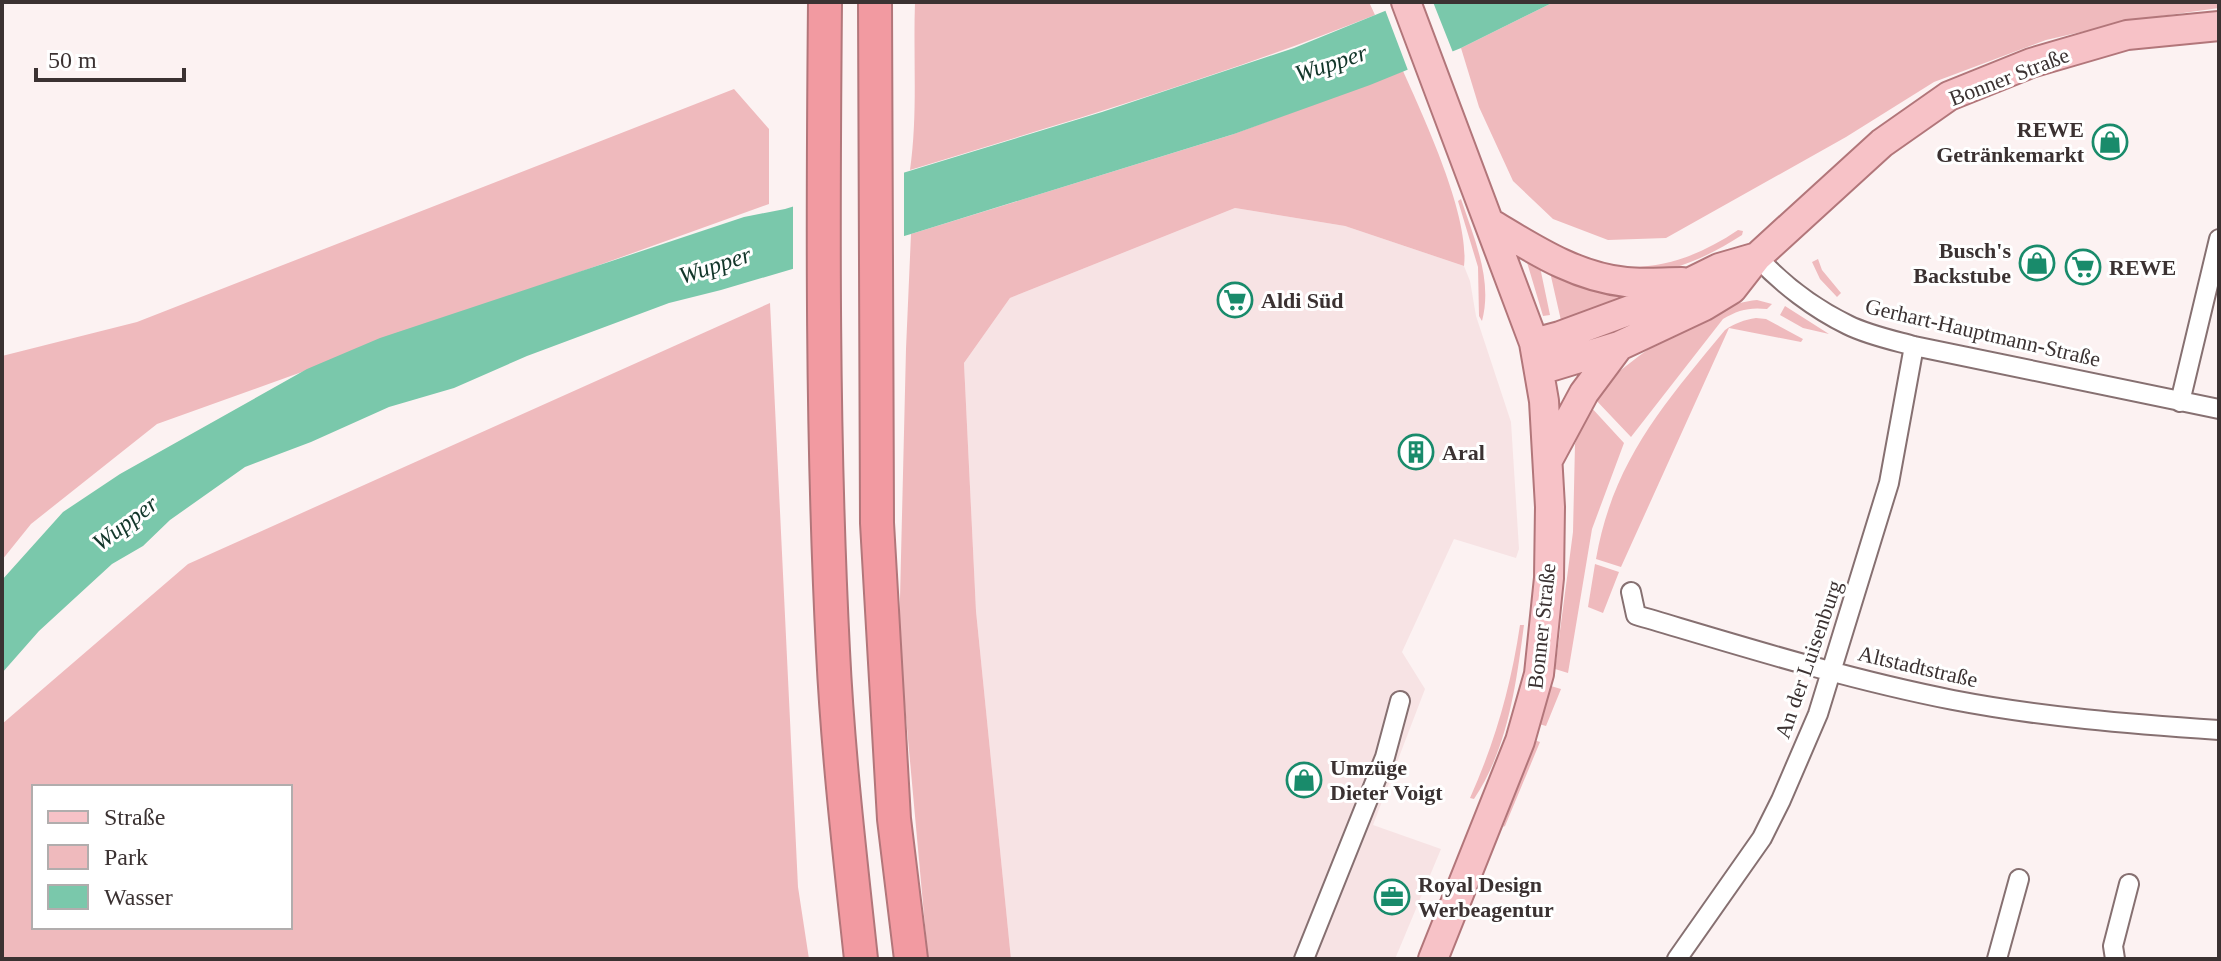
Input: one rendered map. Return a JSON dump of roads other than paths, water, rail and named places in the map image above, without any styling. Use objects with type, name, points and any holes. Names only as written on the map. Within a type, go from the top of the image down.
[{"type":"highway","points":[[825,2],[823,384],[833,653],[846,828],[861,959]]},
{"type":"highway","points":[[875,2],[877,523],[894,819],[911,959]]},
{"type":"main road","name":"Bonner Straße","points":[[1406,2],[1537,357],[1550,507],[1544,637],[1532,703],[1520,741],[1433,959]]},
{"type":"main road","name":"Bonner Straße","points":[[1537,357],[1619,346],[1704,306],[1732,289],[1757,257],[1882,143],[1949,96],[2031,63],[2127,35],[2219,26]]},
{"type":"main road","points":[[1490,223],[1551,259],[1581,272],[1625,282],[1691,282]]},
{"type":"main road","name":"Bonner Straße","points":[[1537,357],[1560,336],[1644,305],[1719,268],[1757,257]]},
{"type":"main road","points":[[1547,461],[1584,393],[1619,346]]},
{"type":"street","points":[[2180,402],[2219,239]]},
{"type":"street","name":"Gerhart-Hauptmann-Straße","points":[[1757,257],[1789,287],[1847,325],[1914,346],[2219,409]]},
{"type":"street","name":"An der Luisenburg","points":[[1677,959],[1762,838],[1818,714],[1889,483],[1914,346]]},
{"type":"street","name":"Altstadtstraße","points":[[1631,592],[1636,615],[1832,671],[1951,700],[2145,725],[2219,730]]},
{"type":"street","points":[[1304,959],[1385,757],[1400,701]]},
{"type":"street","points":[[1997,959],[2019,879]]},
{"type":"street","points":[[2109,955],[2129,884]]},
{"type":"water","name":"Wupper","points":[[1407,2],[1554,2],[1461,48],[1234,134],[911,234],[669,303],[527,356],[454,388],[389,407],[245,467],[170,520],[143,546],[112,564],[39,631],[2,673],[2,580],[63,512],[120,474],[307,369],[380,338],[744,217],[785,209],[1102,112],[1294,48]]},
{"type":"place","name":"REWE Getränkemarkt","points":[[2110,142]]},
{"type":"place","name":"Busch's Backstube","points":[[2037,263]]},
{"type":"place","name":"REWE","points":[[2083,267]]},
{"type":"place","name":"Aldi Süd","points":[[1235,300]]},
{"type":"place","name":"Aral","points":[[1416,452]]},
{"type":"place","name":"Umzüge Dieter Voigt","points":[[1304,780]]},
{"type":"place","name":"Royal Design Werbeagentur","points":[[1392,897]]}]
